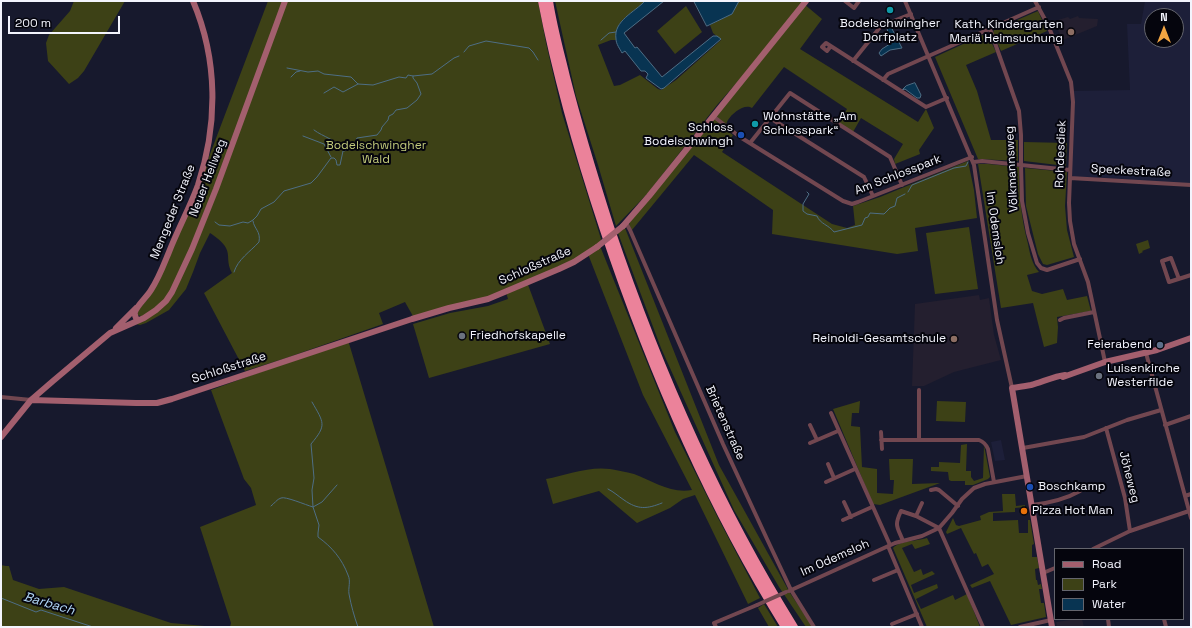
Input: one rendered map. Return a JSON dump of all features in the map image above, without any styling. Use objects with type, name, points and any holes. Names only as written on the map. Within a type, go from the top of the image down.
[{"type":"highway","points":[[542,1],[568,98],[622,262],[672,389],[731,517],[762,574],[794,627]]},
{"type":"highway","points":[[549,1],[565,88]]},
{"type":"highway","points":[[568,98],[583,167],[614,260],[659,377],[683,434],[718,506],[785,627]]},
{"type":"street","name":"Mengeder Straße","points":[[113,331],[138,308],[156,281],[198,185],[210,139],[213,98],[210,58],[200,20],[193,1]]},
{"type":"street","name":"Neuer Hellweg","points":[[113,331],[150,314],[161,306],[177,283],[216,189],[286,1]]},
{"type":"street","name":"Schloßstraße","points":[[31,400],[136,404],[172,399],[414,318],[449,308],[488,300],[559,269],[597,248],[624,224],[649,196],[806,1]]},
{"type":"street","points":[[845,1],[854,8],[859,1]]},
{"type":"street","name":"Im Odemsloh","points":[[715,625],[756,604],[889,546],[922,536],[939,528],[974,488],[1027,473],[1013,390],[997,320],[974,162],[906,1]]},
{"type":"street","name":"Rohdesdiek","points":[[1035,1],[1048,25],[1068,73],[1073,91],[1069,214],[1070,228],[1074,244],[1088,282],[1105,362]]},
{"type":"street","points":[[882,80],[888,74],[1039,7]]},
{"type":"street","points":[[853,61],[881,26],[911,14]]},
{"type":"street","name":"Völkmannsweg","points":[[990,29],[1019,111],[1022,201],[1025,222],[1038,266],[1047,270],[1080,259]]},
{"type":"street","points":[[831,46],[926,107],[947,98]]},
{"type":"street","points":[[750,143],[790,93],[890,157],[902,185]]},
{"type":"street","name":"Am Schlosspark","points":[[713,116],[735,134],[843,202],[848,203],[855,203],[972,156]]},
{"type":"street","points":[[770,118],[864,177],[873,196]]},
{"type":"street","points":[[974,162],[1070,170]]},
{"type":"street","name":"Speckestraße","points":[[1070,178],[1191,185]]},
{"type":"street","name":"Brietenstraße","points":[[624,224],[630,230],[788,591],[814,627]]},
{"type":"street","points":[[1178,279],[1171,258],[1162,261],[1169,282],[1191,275]]},
{"type":"street","points":[[137,320],[135,314],[138,308]]},
{"type":"street","points":[[1060,320],[1094,312]]},
{"type":"street","points":[[1,437],[31,400],[113,331]]},
{"type":"street","points":[[1013,390],[1022,390],[1029,386],[1059,376],[1105,362],[1146,353],[1191,338]]},
{"type":"street","points":[[1146,353],[1191,518]]},
{"type":"street","points":[[918,440],[919,390]]},
{"type":"street","points":[[1,397],[31,400]]},
{"type":"street","points":[[1023,448],[1080,438],[1127,420],[1161,410]]},
{"type":"street","points":[[831,414],[889,546],[922,627]]},
{"type":"street","points":[[1165,425],[1191,416]]},
{"type":"street","points":[[810,425],[817,440]]},
{"type":"street","name":"Jöheweg","points":[[1106,428],[1125,498],[1130,531]]},
{"type":"street","points":[[810,443],[838,431]]},
{"type":"street","points":[[881,432],[882,448]]},
{"type":"street","points":[[881,440],[983,441],[988,449],[994,482]]},
{"type":"street","points":[[828,464],[834,478]]},
{"type":"street","points":[[826,482],[855,469]]},
{"type":"street","points":[[1027,473],[1052,627]]},
{"type":"street","points":[[931,490],[939,490],[958,506]]},
{"type":"street","points":[[1032,505],[1062,499],[1080,491]]},
{"type":"street","points":[[1185,496],[1191,494]]},
{"type":"street","points":[[844,502],[851,517]]},
{"type":"street","points":[[916,516],[922,503]]},
{"type":"street","points":[[843,520],[872,507]]},
{"type":"street","points":[[903,541],[896,520],[901,511],[916,516],[939,528],[983,627]]},
{"type":"street","points":[[1095,548],[1130,531],[1189,511]]},
{"type":"street","points":[[1044,573],[1054,568]]},
{"type":"street","points":[[874,580],[898,570]]},
{"type":"street","points":[[892,624],[916,614]]},
{"type":"street","points":[[1020,627],[1051,620]]},
{"type":"shaded area","points":[[1145,1],[1191,1],[1191,185],[1070,178],[1073,91],[1130,90],[1127,24],[1141,24]]},
{"type":"shaded area","name":"Kath. Kindergarten Mariä Heimsuchung","points":[[1078,16],[1079,18],[1098,19],[1097,26],[1063,40],[1057,28],[1061,26],[1058,20],[1068,17],[1070,19]]},
{"type":"shaded area","name":"Reinoldi-Gesamtschule","points":[[979,295],[980,300],[989,298],[994,335],[1001,360],[954,372],[924,386],[912,386],[915,304]]},
{"type":"shaded area","points":[[1001,440],[1005,460],[995,461],[991,442]]},
{"type":"shaded area","points":[[1082,620],[1084,627],[1057,627],[1056,622]]},
{"type":"green space","points":[[74,1],[125,1],[84,71],[78,78],[69,84],[48,61],[46,43],[49,35],[70,11]]},
{"type":"green space","name":"Bodelschwingher Wald","points":[[268,1],[538,1],[562,113],[601,239],[598,247],[600,246],[675,432],[760,598],[748,604],[695,495],[683,499],[670,508],[637,523],[599,491],[553,504],[546,479],[578,471],[602,468],[634,474],[669,489],[684,491],[692,490],[643,395],[588,254],[527,282],[550,344],[429,378],[413,324],[450,313],[488,306],[508,299],[506,292],[414,318],[405,302],[379,313],[383,324],[245,371],[204,293],[232,273],[229,266],[226,248],[210,233],[200,253],[186,289],[169,310],[146,323],[140,325],[135,324],[141,316],[137,315],[139,309],[148,299],[204,170]]},
{"type":"green space","points":[[555,1],[645,1],[621,22],[616,33],[616,40],[611,40],[598,45],[614,86],[620,85],[640,75],[661,90],[676,80],[721,40],[713,33],[710,25],[732,14],[739,1],[806,1],[804,4],[822,19],[800,49],[918,122],[926,109],[934,128],[919,150],[920,154],[895,164],[894,159],[903,144],[861,118],[853,132],[839,123],[847,109],[784,67],[752,108],[742,108],[727,121],[724,129],[733,135],[722,152],[832,224],[847,228],[855,225],[853,206],[880,197],[968,161],[974,190],[977,218],[915,228],[918,251],[897,254],[772,234],[773,210],[694,155],[632,230],[629,225],[630,222],[770,45],[717,105],[648,193],[616,226],[576,96]]},
{"type":"green space","points":[[686,6],[702,32],[675,54],[657,31]]},
{"type":"green space","points":[[1038,11],[1047,31],[1001,51],[993,33],[994,30]]},
{"type":"green space","points":[[987,33],[996,52],[966,65],[977,91],[991,140],[1018,140],[1018,161],[978,159],[935,57]]},
{"type":"green space","points":[[1024,142],[1067,143],[1066,166],[1024,161]]},
{"type":"green space","points":[[978,164],[1019,167],[1022,215],[1032,259],[1039,272],[1027,275],[1032,291],[1042,294],[1063,289],[1067,300],[1087,296],[1091,311],[1057,317],[1057,343],[1044,347],[1033,303],[1001,308]]},
{"type":"green space","points":[[1025,168],[1067,172],[1065,206],[1067,230],[1074,257],[1047,265],[1043,264],[1038,254],[1026,206]]},
{"type":"green space","points":[[969,227],[978,289],[935,294],[926,233]]},
{"type":"green space","points":[[625,228],[719,465],[790,593],[813,627],[806,627],[779,587],[734,510],[661,348],[618,233]]},
{"type":"green space","points":[[1148,240],[1150,248],[1139,254],[1136,244]]},
{"type":"green space","points":[[348,340],[434,627],[230,627],[231,623],[200,527],[256,505],[251,488],[244,479],[211,390]]},
{"type":"green space","points":[[860,401],[859,413],[852,413],[851,426],[860,427],[862,467],[877,469],[877,493],[893,494],[894,480],[890,480],[889,459],[913,459],[912,484],[940,483],[880,505],[873,504],[833,409]]},
{"type":"green space","points":[[937,401],[966,402],[965,422],[936,421]]},
{"type":"green space","points":[[967,444],[966,471],[971,471],[971,477],[974,481],[983,478],[984,445],[990,477],[988,479],[973,485],[965,485],[965,481],[949,480],[948,472],[931,471],[931,467],[939,467],[939,462],[960,463],[961,445]]},
{"type":"green space","points":[[1002,494],[1015,494],[1016,506],[1025,505],[1025,507],[1015,508],[1015,512],[993,513],[993,521],[1018,520],[1019,533],[1028,533],[1028,520],[1030,520],[1034,544],[1032,545],[1032,557],[1037,557],[1039,568],[1035,569],[1036,580],[1038,585],[1041,584],[1042,589],[1039,589],[1041,603],[1044,603],[1046,617],[1011,625],[990,581],[972,588],[970,585],[994,574],[988,564],[982,567],[976,553],[974,554],[961,528],[947,534],[946,532],[953,518],[956,525],[959,526],[981,520],[980,516],[989,512],[1003,511]]},
{"type":"green space","points":[[927,538],[930,544],[915,549],[912,544],[902,548],[914,572],[921,569],[923,575],[932,571],[935,574],[911,585],[914,593],[937,584],[938,588],[916,599],[921,609],[953,595],[955,600],[967,594],[980,627],[927,627],[893,548],[899,544]]},
{"type":"green space","points":[[1,565],[9,566],[13,580],[39,589],[64,587],[171,623],[216,627],[1,627]]},
{"type":"green space","points":[[764,604],[778,627],[769,627],[758,608]]},
{"type":"water","points":[[645,1],[664,1],[624,33],[635,48],[637,47],[662,77],[713,36],[717,36],[721,39],[661,89],[646,78],[648,74],[645,71],[641,71],[625,51],[622,53],[616,41],[616,33],[621,22]]},
{"type":"water","points":[[694,1],[739,1],[732,14],[707,26]]},
{"type":"water","points":[[890,25],[902,48],[890,50],[881,56],[879,53],[882,49],[893,42],[887,28]]},
{"type":"water","points":[[915,83],[921,95],[920,98],[917,98],[905,89],[902,90],[906,86]]},
{"type":"waterway","points":[[601,40],[609,33],[616,32]]},
{"type":"waterway","points":[[464,52],[469,46],[486,41],[529,48],[538,60]]},
{"type":"waterway","points":[[287,68],[308,72],[318,71],[324,74],[351,77],[358,84],[373,85],[399,77],[406,78],[408,75],[413,76],[432,74],[459,56]]},
{"type":"waterway","points":[[291,77],[296,72],[300,71]]},
{"type":"waterway","points":[[215,222],[219,225],[230,226],[243,222],[248,223],[257,216],[261,209],[274,202],[284,191],[311,183],[331,158],[334,158],[337,165],[340,165],[343,151],[352,149],[357,138],[377,135],[388,120],[389,116],[396,110],[407,108],[417,100],[421,94],[413,76]]},
{"type":"waterway","points":[[324,93],[334,87],[343,92],[358,84]]},
{"type":"waterway","points":[[314,130],[334,141],[344,151]]},
{"type":"waterway","points":[[303,136],[324,144],[331,157]]},
{"type":"waterway","points":[[908,192],[912,185],[954,168],[966,166],[968,162]]},
{"type":"waterway","points":[[807,192],[809,194],[803,204],[803,211],[807,214],[817,216],[820,221],[834,232],[862,225],[865,218],[868,217],[870,213],[884,214],[890,208],[895,206],[897,198],[905,194]]},
{"type":"waterway","points":[[234,272],[241,259],[259,242],[259,235],[253,221]]},
{"type":"waterway","points":[[312,402],[322,424],[320,432],[311,444],[314,478],[312,490],[313,507],[319,525],[318,537],[336,554],[346,569],[349,577],[350,598],[358,627]]},
{"type":"waterway","points":[[271,506],[278,499],[283,498],[291,499],[313,507],[322,502],[337,485]]},
{"type":"waterway","points":[[608,489],[634,506],[643,508],[662,503]]},
{"type":"waterway","name":"Barbach","points":[[1,598],[36,612],[41,610],[93,627]]},
{"type":"place","name":"Bodelschwingher Dorfplatz","points":[[890,10]]},
{"type":"place","name":"Kath. Kindergarten Mariä Heimsuchung","points":[[1071,32]]},
{"type":"place","name":"Wohnstätte „Am Schlosspark“","points":[[755,124]]},
{"type":"place","name":"Schloss Bodelschwingh","points":[[741,135]]},
{"type":"place","name":"Friedhofskapelle","points":[[462,336]]},
{"type":"place","name":"Reinoldi-Gesamtschule","points":[[954,339]]},
{"type":"place","name":"Feierabend","points":[[1160,345]]},
{"type":"place","name":"Luisenkirche Westerfilde","points":[[1099,376]]},
{"type":"place","name":"Boschkamp","points":[[1030,487]]},
{"type":"place","name":"Pizza Hot Man","points":[[1024,511]]}]
